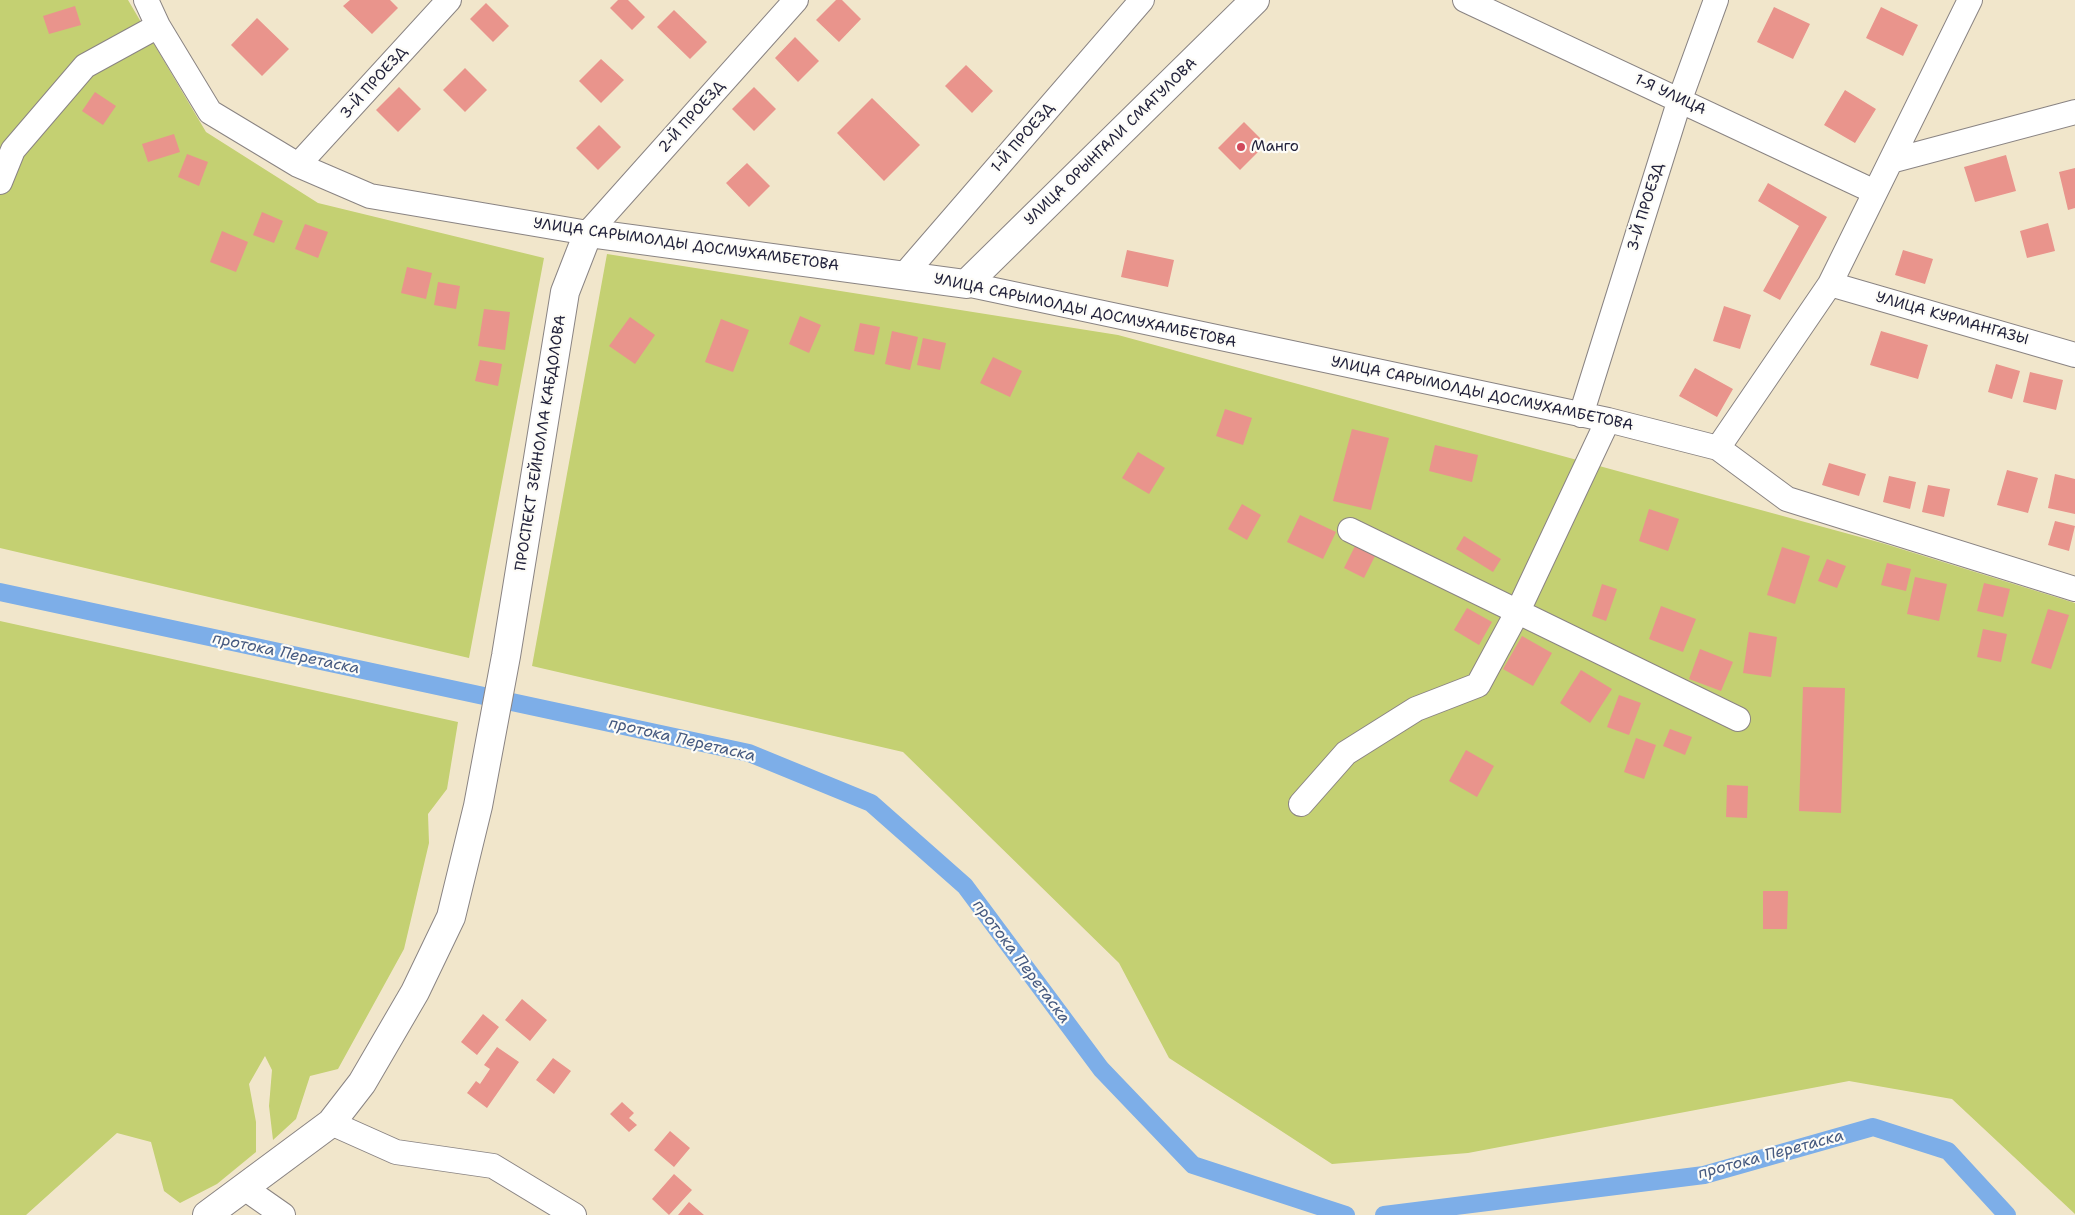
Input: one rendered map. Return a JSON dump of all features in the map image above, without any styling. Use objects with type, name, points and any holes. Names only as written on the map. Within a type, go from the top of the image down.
[{"type":"main road","name":"УЛИЦА ОРЫНГАЛИ СМАГУЛОВА","points":[[966,284],[1256,0]]},
{"type":"main road","name":"УЛИЦА САРЫМОЛДЫ ДОСМУХАМБЕТОВА","points":[[588,233],[966,284]]},
{"type":"main road","name":"ПРОСПЕКТ ЗЕЙНОЛЛА КАБДОЛОВА","points":[[332,1123],[362,1083],[410,1000],[451,917],[478,806],[506,656],[565,292],[588,233]]},
{"type":"main road","points":[[207,1215],[332,1123]]},
{"type":"street","name":"УЛИЦА САРЫМОЛДЫ ДОСМУХАМБЕТОВА","points":[[146,0],[158,26],[210,112],[298,165],[370,196],[588,233]]},
{"type":"street","name":"3-Й ПРОЕЗД","points":[[298,165],[449,0]]},
{"type":"street","name":"2-Й ПРОЕЗД","points":[[588,233],[796,0]]},
{"type":"street","name":"1-Й ПРОЕЗД","points":[[904,275],[1142,0]]},
{"type":"street","name":"1-Я УЛИЦА","points":[[1465,0],[1680,99],[1875,192]]},
{"type":"street","name":"3-Й ПРОЕЗД","points":[[1581,415],[1680,99],[1716,0]]},
{"type":"street","points":[[1718,448],[1830,284],[1970,0]]},
{"type":"street","points":[[0,182],[13,150],[85,66],[158,26]]},
{"type":"street","points":[[1891,161],[2075,112]]},
{"type":"street","name":"УЛИЦА САРЫМОЛДЫ ДОСМУХАМБЕТОВА","points":[[966,284],[1608,420],[1718,448],[1787,499],[2075,589]]},
{"type":"street","name":"УЛИЦА КУРМАНГАЗЫ","points":[[1830,284],[2075,355]]},
{"type":"street","points":[[1301,804],[1346,753],[1416,709],[1478,685],[1518,612],[1608,420]]},
{"type":"street","points":[[1350,530],[1738,718]]},
{"type":"street","points":[[332,1123],[396,1152],[493,1166],[574,1215]]},
{"type":"street","points":[[243,1187],[283,1215]]},
{"type":"green space","points":[[0,0],[128,0],[206,132],[318,203],[544,258],[469,658],[0,548]]},
{"type":"green space","points":[[607,254],[1118,335],[1882,543],[2075,603],[2075,1214],[1952,1099],[1849,1081],[1468,1153],[1332,1164],[1169,1058],[1119,963],[903,752],[532,666]]},
{"type":"green space","points":[[0,621],[458,722],[447,789],[428,814],[429,843],[404,949],[338,1069],[310,1076],[296,1119],[273,1140],[269,1106],[272,1070],[265,1056],[249,1084],[256,1122],[256,1152],[217,1184],[180,1203],[164,1191],[151,1142],[117,1133],[26,1215],[0,1215]]},
{"type":"building","points":[[350,0],[390,0],[398,8],[372,34],[343,6]]},
{"type":"building","points":[[618,0],[628,0],[645,17],[632,30],[610,8]]},
{"type":"building","points":[[836,0],[842,0],[861,19],[839,42],[816,20]]},
{"type":"building","points":[[486,3],[509,26],[493,42],[470,19]]},
{"type":"building","points":[[75,6],[81,25],[49,34],[43,16]]},
{"type":"building","points":[[1774,7],[1810,24],[1793,59],[1757,42]]},
{"type":"building","points":[[1881,7],[1918,25],[1903,56],[1866,38]]},
{"type":"building","points":[[674,10],[707,42],[690,59],[657,27]]},
{"type":"building","points":[[257,18],[289,49],[262,76],[231,45]]},
{"type":"building","points":[[795,37],[819,61],[798,82],[775,58]]},
{"type":"building","points":[[601,59],[624,80],[601,103],[579,81]]},
{"type":"building","points":[[966,65],[993,91],[972,113],[945,86]]},
{"type":"building","points":[[465,68],[487,90],[465,112],[443,90]]},
{"type":"building","points":[[399,87],[421,109],[398,132],[376,110]]},
{"type":"building","points":[[754,87],[776,109],[754,131],[732,109]]},
{"type":"building","points":[[1845,90],[1876,109],[1855,143],[1824,125]]},
{"type":"building","points":[[95,92],[116,106],[103,125],[82,111]]},
{"type":"building","points":[[872,98],[920,145],[884,181],[837,133]]},
{"type":"building","points":[[1244,122],[1266,144],[1240,170],[1218,148]]},
{"type":"building","points":[[599,125],[621,147],[598,170],[576,148]]},
{"type":"building","points":[[174,134],[180,152],[148,162],[142,144]]},
{"type":"building","points":[[187,154],[208,162],[199,186],[178,177]]},
{"type":"building","points":[[2006,155],[2016,191],[1975,202],[1964,167]]},
{"type":"building","points":[[747,163],[770,186],[749,207],[726,183]]},
{"type":"building","points":[[2075,168],[2075,208],[2068,210],[2059,172]]},
{"type":"building","points":[[1768,183],[1827,217],[1780,300],[1763,291],[1799,226],[1758,201]]},
{"type":"building","points":[[262,212],[283,221],[274,243],[253,235]]},
{"type":"building","points":[[2048,223],[2055,251],[2027,258],[2020,231]]},
{"type":"building","points":[[305,224],[328,232],[318,258],[295,249]]},
{"type":"building","points":[[222,231],[248,242],[236,272],[210,262]]},
{"type":"building","points":[[1127,250],[1174,260],[1168,287],[1121,277]]},
{"type":"building","points":[[1903,250],[1933,259],[1925,284],[1895,275]]},
{"type":"building","points":[[407,267],[432,273],[426,299],[401,293]]},
{"type":"building","points":[[438,282],[460,286],[456,309],[434,305]]},
{"type":"building","points":[[1724,306],[1751,315],[1740,349],[1713,341]]},
{"type":"building","points":[[484,309],[510,312],[505,350],[478,346]]},
{"type":"building","points":[[800,316],[821,325],[809,353],[789,344]]},
{"type":"building","points":[[630,317],[655,335],[635,364],[609,346]]},
{"type":"building","points":[[721,319],[749,330],[733,372],[705,362]]},
{"type":"building","points":[[860,323],[880,327],[874,355],[854,351]]},
{"type":"building","points":[[892,331],[918,337],[910,370],[885,364]]},
{"type":"building","points":[[1881,331],[1928,345],[1918,379],[1870,365]]},
{"type":"building","points":[[923,338],[946,343],[940,370],[917,365]]},
{"type":"building","points":[[993,357],[1022,371],[1010,397],[980,383]]},
{"type":"building","points":[[480,360],[502,364],[498,386],[475,381]]},
{"type":"building","points":[[1996,364],[2020,371],[2012,399],[1988,392]]},
{"type":"building","points":[[1695,368],[1733,389],[1717,417],[1679,396]]},
{"type":"building","points":[[2030,372],[2063,380],[2056,410],[2023,402]]},
{"type":"building","points":[[1225,409],[1252,418],[1243,445],[1216,436]]},
{"type":"building","points":[[1352,429],[1389,438],[1371,510],[1333,501]]},
{"type":"building","points":[[1435,445],[1478,455],[1472,482],[1429,471]]},
{"type":"building","points":[[1138,452],[1165,468],[1149,494],[1122,478]]},
{"type":"building","points":[[1829,463],[1866,474],[1859,496],[1822,485]]},
{"type":"building","points":[[2007,470],[2038,478],[2028,513],[1997,505]]},
{"type":"building","points":[[2055,474],[2075,479],[2075,514],[2048,508]]},
{"type":"building","points":[[1889,476],[1916,482],[1910,509],[1883,502]]},
{"type":"building","points":[[1928,485],[1950,489],[1944,517],[1922,512]]},
{"type":"building","points":[[1242,504],[1261,515],[1247,540],[1228,529]]},
{"type":"building","points":[[1649,509],[1679,519],[1668,551],[1639,541]]},
{"type":"building","points":[[1300,515],[1336,532],[1323,559],[1287,542]]},
{"type":"building","points":[[2055,521],[2075,526],[2069,551],[2048,545]]},
{"type":"building","points":[[1464,536],[1501,559],[1493,572],[1456,549]]},
{"type":"building","points":[[1356,544],[1376,554],[1364,578],[1344,568]]},
{"type":"building","points":[[1782,547],[1810,556],[1795,604],[1767,595]]},
{"type":"building","points":[[1827,559],[1846,566],[1837,588],[1818,581]]},
{"type":"building","points":[[1887,563],[1911,569],[1906,591],[1881,585]]},
{"type":"building","points":[[1915,577],[1947,584],[1939,621],[1907,614]]},
{"type":"building","points":[[1984,583],[2010,589],[2003,617],[1977,611]]},
{"type":"building","points":[[1602,584],[1617,589],[1606,621],[1592,616]]},
{"type":"building","points":[[1661,606],[1696,619],[1683,652],[1649,639]]},
{"type":"building","points":[[1467,608],[1492,622],[1479,645],[1454,630]]},
{"type":"building","points":[[2048,609],[2069,615],[2051,669],[2031,663]]},
{"type":"building","points":[[1983,629],[2007,634],[2001,662],[1977,657]]},
{"type":"building","points":[[1749,632],[1777,637],[1771,677],[1743,673]]},
{"type":"building","points":[[1522,636],[1552,653],[1533,686],[1503,669]]},
{"type":"building","points":[[1700,649],[1733,662],[1721,691],[1689,679]]},
{"type":"building","points":[[1581,670],[1612,689],[1590,723],[1560,703]]},
{"type":"building","points":[[1803,687],[1845,688],[1841,813],[1799,811]]},
{"type":"building","points":[[1619,695],[1641,703],[1629,735],[1607,727]]},
{"type":"building","points":[[1670,729],[1692,737],[1685,755],[1663,746]]},
{"type":"building","points":[[1636,738],[1656,745],[1644,779],[1624,772]]},
{"type":"building","points":[[1466,750],[1494,766],[1477,797],[1449,781]]},
{"type":"building","points":[[1727,785],[1748,786],[1747,818],[1726,817]]},
{"type":"building","points":[[1763,891],[1788,891],[1787,929],[1763,929]]},
{"type":"building","points":[[522,999],[547,1020],[530,1041],[505,1020]]},
{"type":"building","points":[[483,1014],[499,1027],[477,1055],[461,1042]]},
{"type":"building","points":[[497,1047],[519,1062],[487,1108],[467,1093],[476,1081],[480,1084],[490,1069],[484,1065]]},
{"type":"building","points":[[553,1058],[571,1071],[554,1094],[536,1080]]},
{"type":"building","points":[[622,1102],[634,1113],[629,1118],[637,1125],[629,1132],[610,1114]]},
{"type":"building","points":[[670,1131],[690,1148],[674,1167],[654,1150]]},
{"type":"building","points":[[674,1174],[692,1190],[669,1215],[652,1199]]},
{"type":"building","points":[[689,1202],[704,1215],[678,1215]]},
{"type":"waterway","name":"протока Перетаска","points":[[0,592],[749,753],[871,803],[965,886],[1101,1069],[1193,1165],[1346,1215]]},
{"type":"waterway","name":"протока Перетаска","points":[[1384,1215],[1704,1175],[1873,1127],[1948,1151],[2007,1215]]},
{"type":"place","name":"Манго","points":[[1241,147]]}]
